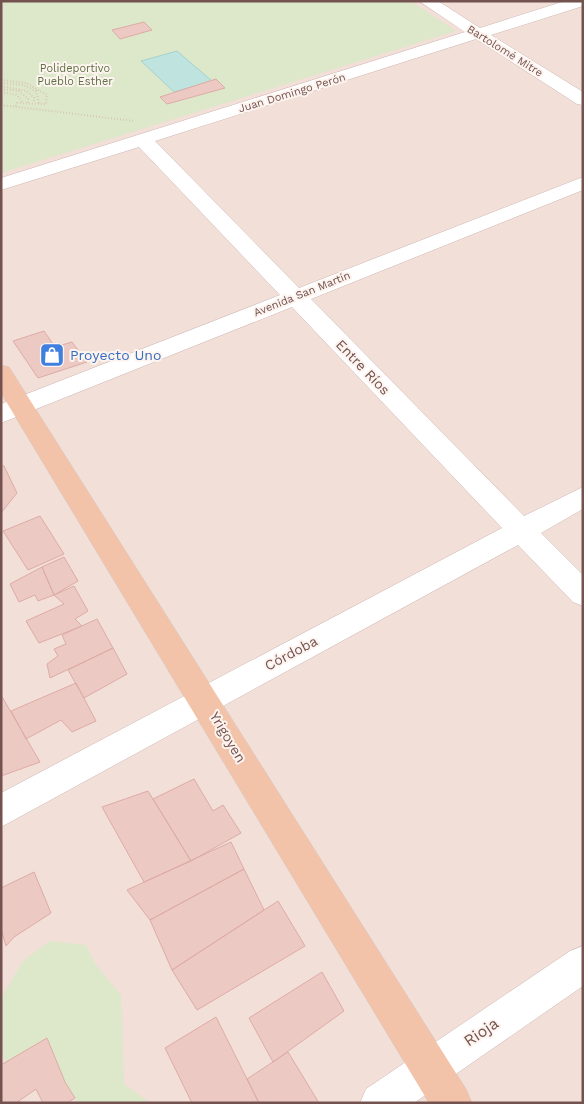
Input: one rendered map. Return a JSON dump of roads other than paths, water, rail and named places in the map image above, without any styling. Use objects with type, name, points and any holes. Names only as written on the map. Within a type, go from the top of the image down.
[{"type":"main road","name":"Yrigoyen","points":[[1,373],[12,410],[205,699],[452,1103]]},
{"type":"street","name":"Bartolomé Mitre","points":[[427,1],[583,100]]},
{"type":"street","name":"Juan Domingo Perón","points":[[1,184],[582,1]]},
{"type":"street","name":"Entre Ríos","points":[[143,140],[583,594]]},
{"type":"street","name":"Avenida San Martín","points":[[12,410],[583,183]]},
{"type":"street","name":"Córdoba","points":[[1,811],[205,699],[583,497]]},
{"type":"street","name":"Rioja","points":[[380,1103],[583,964]]},
{"type":"water","points":[[177,51],[212,81],[174,92],[141,61]]},
{"type":"place","name":"Proyecto Uno","points":[[52,355]]},
{"type":"park label","name":"Polideportivo Pueblo Esther","points":[[75,74]]}]
